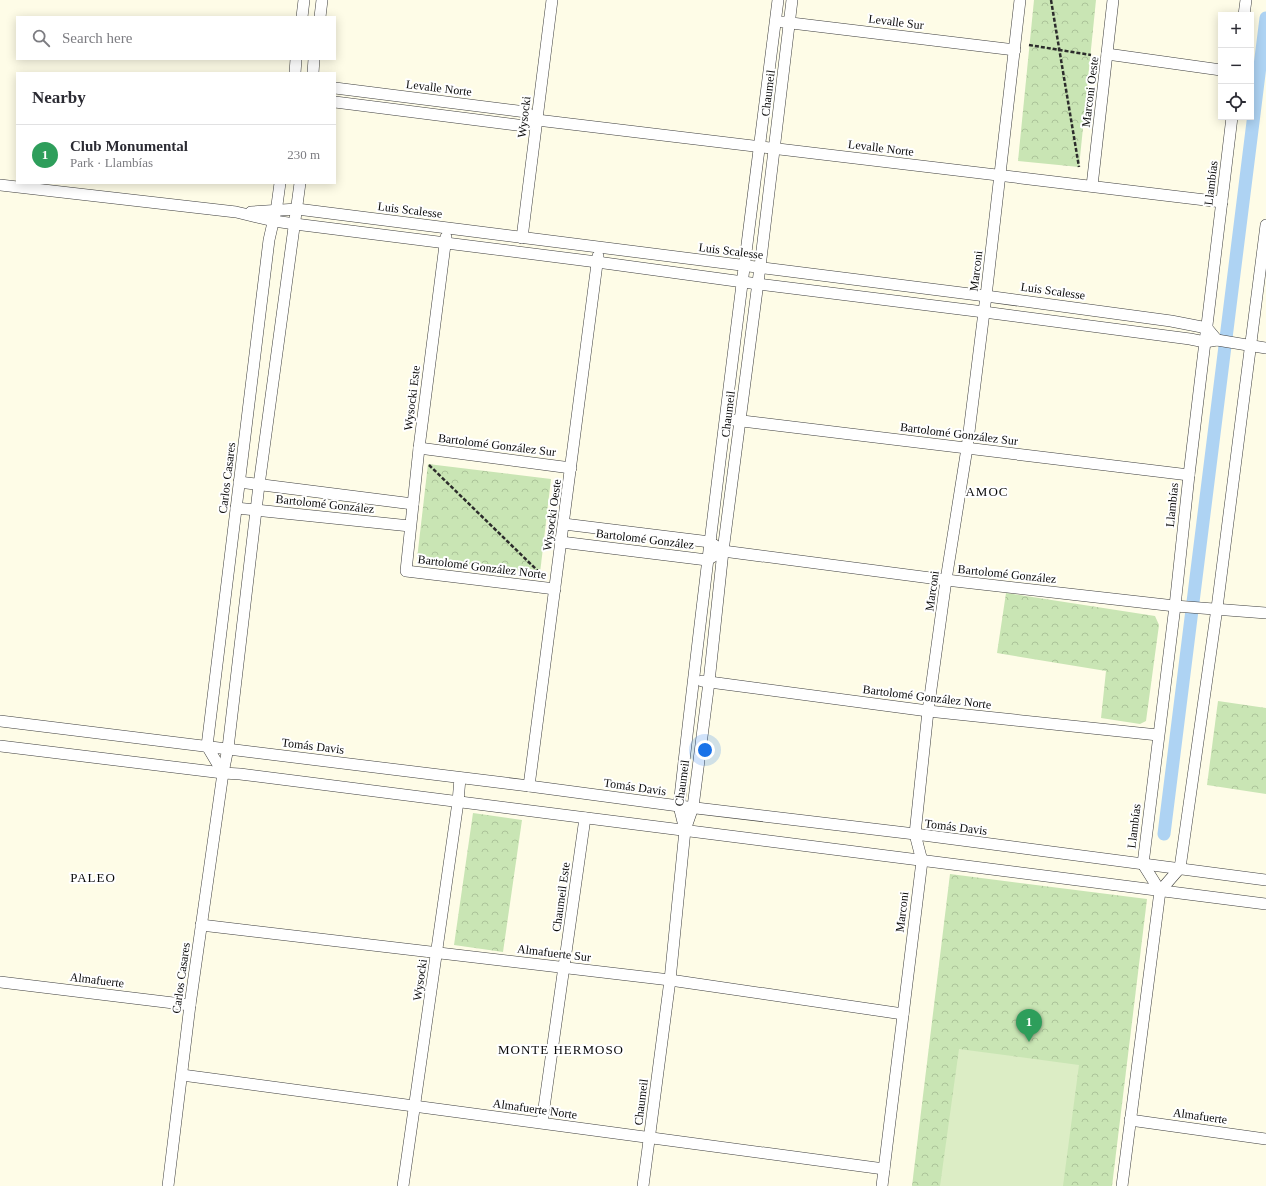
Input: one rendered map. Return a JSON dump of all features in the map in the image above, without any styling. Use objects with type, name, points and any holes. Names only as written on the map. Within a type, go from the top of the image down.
[{"type":"street","points":[[302,16],[304,0]]},
{"type":"street","points":[[320,16],[322,0]]},
{"type":"street","name":"Wysocki","points":[[522,238],[552,0]]},
{"type":"street","name":"Chaumeil","points":[[685,830],[679,806],[693,680],[778,0]]},
{"type":"street","name":"Chaumeil","points":[[643,1186],[670,980],[685,830],[693,807],[709,682],[723,551],[775,149],[792,0]]},
{"type":"street","name":"Marconi","points":[[882,1186],[922,861],[915,834],[928,711],[946,580],[967,448],[1020,0]]},
{"type":"street","name":"Marconi Oeste","points":[[1092,186],[1113,0]]},
{"type":"street","points":[[1244,12],[1246,0]]},
{"type":"street","name":"Levalle Sur","points":[[775,21],[1015,50]]},
{"type":"street","points":[[1107,54],[1218,70]]},
{"type":"street","points":[[294,72],[296,60]]},
{"type":"street","points":[[313,72],[314,60]]},
{"type":"street","name":"Levalle Norte","points":[[336,88],[526,112],[537,120],[1222,202]]},
{"type":"street","name":"Levalle Norte","points":[[336,102],[525,126],[537,120]]},
{"type":"street","name":"Llambías","points":[[1160,891],[1143,864],[1175,606],[1188,475],[1232,120]]},
{"type":"street","name":"Carlos Casares","points":[[207,746],[269,240],[275,216],[280,184]]},
{"type":"street","name":"Carlos Casares","points":[[168,1186],[190,1005],[223,773],[228,748],[259,485],[300,184]]},
{"type":"street","name":"Luis Scalesse","points":[[0,185],[275,216],[295,224],[984,312],[1205,342],[1217,340],[1266,348]]},
{"type":"street","name":"Luis Scalesse","points":[[275,216],[297,209],[1171,320],[1207,328]]},
{"type":"street","points":[[1122,1186],[1160,891],[1180,868],[1217,608],[1266,225]]},
{"type":"street","name":"Wysocki Este","points":[[406,571],[419,448],[446,228]]},
{"type":"street","name":"Wysocki Oeste","points":[[529,786],[599,248]]},
{"type":"street","points":[[1207,328],[1217,340]]},
{"type":"street","name":"Bartolomé González Sur","points":[[726,420],[741,420],[1188,475]]},
{"type":"street","name":"Bartolomé González Sur","points":[[419,448],[571,468]]},
{"type":"street","name":"Bartolomé González","points":[[239,482],[413,504]]},
{"type":"street","name":"Bartolomé González","points":[[236,508],[410,526]]},
{"type":"street","name":"Bartolomé González","points":[[564,524],[710,542],[723,551],[946,580],[1175,606],[1217,608],[1266,613]]},
{"type":"street","name":"Bartolomé González","points":[[561,542],[707,560],[723,551]]},
{"type":"street","name":"Bartolomé González Norte","points":[[406,571],[555,589]]},
{"type":"street","name":"Bartolomé González Norte","points":[[693,680],[928,711],[1158,735]]},
{"type":"street","name":"Tomás Davis","points":[[0,721],[915,834],[1266,880]]},
{"type":"street","points":[[0,746],[240,774],[1266,904]]},
{"type":"street","points":[[207,746],[223,773]]},
{"type":"street","name":"Wysocki","points":[[403,1186],[416,1106],[458,802],[460,778]]},
{"type":"street","name":"Chaumeil Este","points":[[542,1122],[585,818]]},
{"type":"street","name":"Almafuerte Sur","points":[[201,925],[670,980],[903,1014]]},
{"type":"street","name":"Almafuerte","points":[[0,982],[190,1005]]},
{"type":"street","name":"Almafuerte Norte","points":[[182,1075],[884,1169]]},
{"type":"street","name":"Almafuerte","points":[[1130,1120],[1266,1139]]},
{"type":"path","points":[[1051,0],[1079,167]]},
{"type":"path","points":[[1029,45],[1091,55]]},
{"type":"path","points":[[428,464],[540,574]]},
{"type":"green space","points":[[1034,0],[1096,0],[1079,167],[1018,161]]},
{"type":"green space","points":[[428,464],[551,479],[540,573],[417,559]]},
{"type":"green space","points":[[1006,593],[1155,616],[1159,625],[1146,721],[1140,724],[1101,718],[1106,671],[997,653]]},
{"type":"green space","points":[[1218,701],[1266,708],[1266,794],[1207,785]]},
{"type":"green space","points":[[473,813],[522,820],[503,952],[454,945]]},
{"type":"green space","points":[[950,874],[1147,899],[1112,1186],[912,1186]]},
{"type":"green space","points":[[959,1049],[1079,1065],[1063,1186],[940,1186]]},
{"type":"waterway","points":[[1164,834],[1266,18]]},
{"type":"place","name":"Club Monumental","points":[[1029,1042]]},
{"type":"district","name":"AMOC","points":[[987,491]]},
{"type":"district","name":"PALEO","points":[[93,877]]},
{"type":"district","name":"MONTE HERMOSO","points":[[561,1049]]}]
